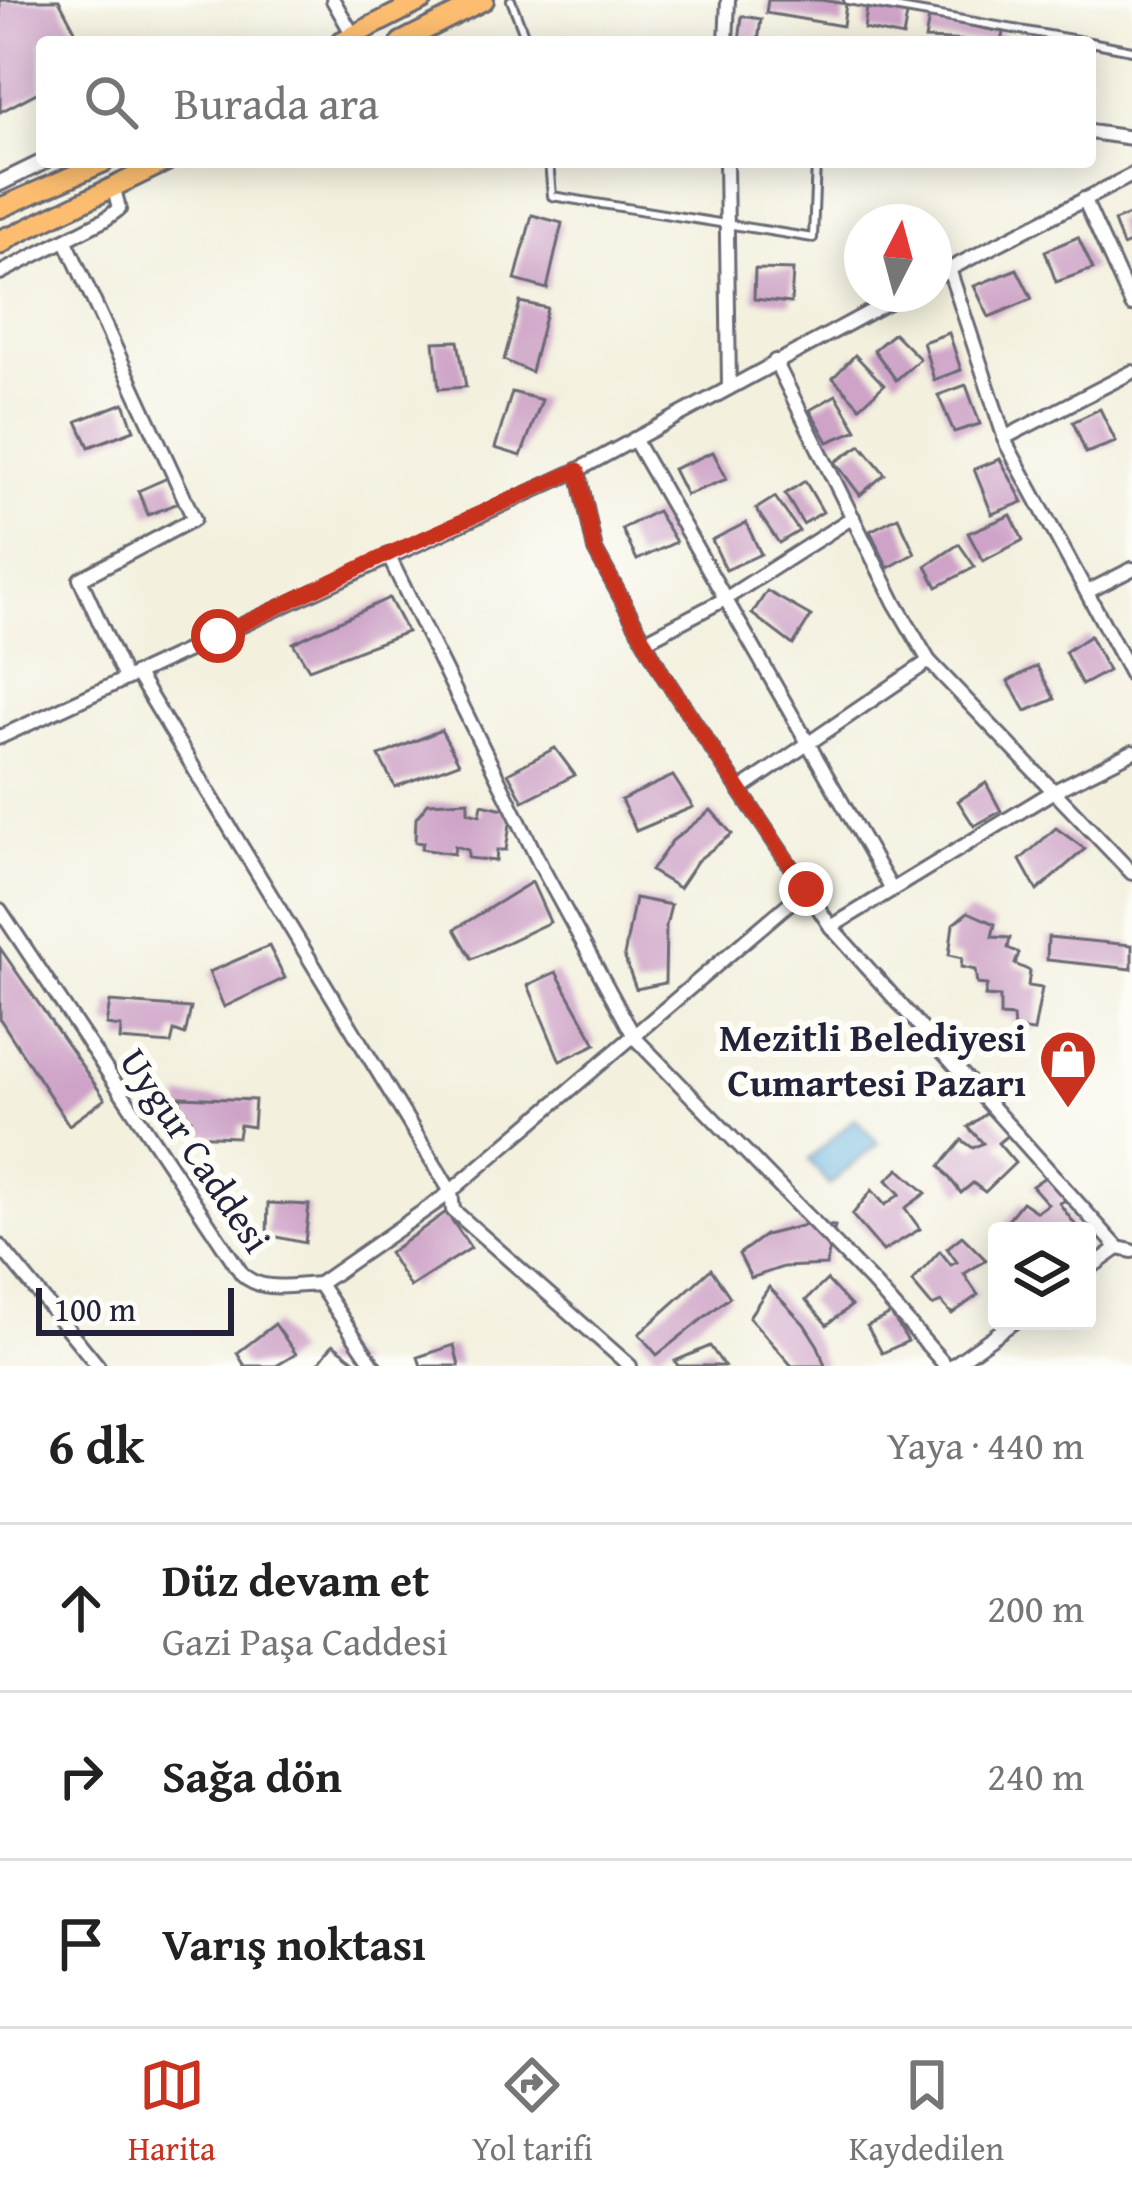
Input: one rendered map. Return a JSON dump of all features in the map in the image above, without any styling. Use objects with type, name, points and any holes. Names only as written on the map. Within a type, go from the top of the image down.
[{"type":"highway","points":[[353,36],[422,0]]},
{"type":"highway","points":[[413,36],[484,0]]},
{"type":"highway","points":[[0,208],[90,168]]},
{"type":"highway","points":[[2,241],[154,168]]},
{"type":"street","points":[[333,0],[346,36]]},
{"type":"street","points":[[726,36],[728,0]]},
{"type":"street","points":[[1096,133],[1132,138]]},
{"type":"street","points":[[0,183],[36,165]]},
{"type":"street","points":[[727,168],[729,388]]},
{"type":"street","points":[[952,267],[1132,175]]},
{"type":"street","points":[[0,274],[119,209],[114,189]]},
{"type":"street","points":[[1084,199],[1132,304]]},
{"type":"street","points":[[65,241],[194,519],[80,579],[131,675],[451,1192],[453,1210],[629,1366]]},
{"type":"street","points":[[952,278],[1004,438],[1132,676]]},
{"type":"street","points":[[0,737],[578,470],[869,312]]},
{"type":"street","points":[[775,362],[929,661],[1132,873]]},
{"type":"street","points":[[1004,438],[1132,372]]},
{"type":"street","points":[[634,440],[892,890]]},
{"type":"street","points":[[578,470],[595,550],[645,641],[740,790],[831,927],[1125,1249],[1096,1265]]},
{"type":"street","points":[[645,641],[725,599],[853,518]]},
{"type":"street","points":[[388,554],[541,866],[634,1038],[949,1366],[1002,1330]]},
{"type":"street","points":[[1087,592],[1132,568]]},
{"type":"street","points":[[740,790],[929,661]]},
{"type":"street","points":[[831,927],[1054,791],[1132,752]]},
{"type":"street","points":[[374,1366],[319,1284],[451,1192],[806,889]]},
{"type":"street","name":"Uygur Caddesi","points":[[0,910],[242,1274],[251,1283],[266,1286],[319,1284]]},
{"type":"street","points":[[0,1246],[91,1363]]},
{"type":"lane","points":[[511,0],[524,36]]},
{"type":"lane","points":[[848,0],[1055,36]]},
{"type":"lane","points":[[1096,43],[1132,50]]},
{"type":"lane","points":[[549,168],[552,196],[813,238],[816,168]]},
{"type":"water","points":[[855,1118],[878,1143],[829,1185],[809,1160]]},
{"type":"building","points":[[0,0],[59,0],[78,36],[36,36],[36,93],[0,112]]},
{"type":"building","points":[[768,0],[846,4],[843,26],[766,13]]},
{"type":"building","points":[[867,8],[907,15],[903,36],[864,29]]},
{"type":"building","points":[[742,16],[761,19],[759,36],[740,36]]},
{"type":"building","points":[[929,18],[1003,32],[1002,36],[926,36]]},
{"type":"building","points":[[1132,214],[1132,242],[1123,246],[1114,221]]},
{"type":"building","points":[[532,215],[562,223],[547,289],[515,280]]},
{"type":"building","points":[[1078,237],[1093,269],[1056,282],[1045,251]]},
{"type":"building","points":[[755,269],[793,270],[791,303],[754,299]]},
{"type":"building","points":[[1017,269],[1032,299],[989,317],[974,286]]},
{"type":"building","points":[[520,302],[547,308],[531,372],[504,360]]},
{"type":"building","points":[[894,333],[920,359],[896,380],[874,350]]},
{"type":"building","points":[[949,333],[961,370],[934,380],[923,342]]},
{"type":"building","points":[[458,341],[466,387],[439,389],[434,342]]},
{"type":"building","points":[[855,355],[884,385],[860,407],[833,378]]},
{"type":"building","points":[[966,385],[980,424],[954,432],[938,395]]},
{"type":"building","points":[[512,392],[542,400],[521,456],[495,448]]},
{"type":"building","points":[[836,395],[857,430],[828,442],[810,410]]},
{"type":"building","points":[[124,403],[134,430],[89,447],[77,421]]},
{"type":"building","points":[[1100,409],[1116,442],[1086,453],[1073,422]]},
{"type":"building","points":[[861,445],[885,474],[860,495],[835,462]]},
{"type":"building","points":[[713,452],[727,479],[686,495],[673,469]]},
{"type":"building","points":[[1000,459],[1023,502],[992,514],[974,469]]},
{"type":"building","points":[[170,477],[181,502],[148,515],[138,491]]},
{"type":"building","points":[[805,481],[823,512],[803,524],[785,494]]},
{"type":"building","points":[[775,497],[799,531],[779,543],[756,509]]},
{"type":"building","points":[[657,511],[676,542],[637,560],[622,529]]},
{"type":"building","points":[[1011,515],[1023,540],[983,561],[968,533]]},
{"type":"building","points":[[898,517],[915,553],[888,568],[870,531]]},
{"type":"building","points":[[746,523],[761,554],[726,570],[712,540]]},
{"type":"building","points":[[959,544],[975,567],[937,587],[926,566]]},
{"type":"building","points":[[767,591],[811,616],[793,645],[752,614]]},
{"type":"building","points":[[389,598],[407,632],[309,669],[293,643]]},
{"type":"building","points":[[1090,636],[1108,671],[1082,685],[1065,652]]},
{"type":"building","points":[[1037,666],[1055,699],[1026,711],[1008,681]]},
{"type":"building","points":[[441,730],[459,763],[395,787],[379,756]]},
{"type":"building","points":[[555,748],[575,775],[523,801],[508,773]]},
{"type":"building","points":[[673,776],[693,807],[636,831],[621,800]]},
{"type":"building","points":[[986,783],[1001,811],[974,826],[958,801]]},
{"type":"building","points":[[468,801],[468,812],[480,815],[482,804],[512,811],[506,850],[497,850],[496,861],[468,858],[468,850],[455,846],[454,854],[421,849],[423,843],[415,842],[416,818],[428,803]]},
{"type":"building","points":[[711,810],[732,834],[698,860],[679,888],[651,871],[672,841]]},
{"type":"building","points":[[1056,828],[1085,849],[1037,891],[1020,860]]},
{"type":"building","points":[[532,882],[550,922],[472,959],[455,929]]},
{"type":"building","points":[[635,898],[671,905],[665,983],[636,989],[624,956]]},
{"type":"building","points":[[968,912],[995,924],[992,937],[1010,938],[1008,948],[1019,953],[1015,964],[1030,971],[1028,986],[1042,988],[1034,1031],[1014,1029],[1013,1017],[1000,1016],[1000,997],[985,996],[987,985],[977,984],[975,970],[961,967],[962,958],[949,955],[953,924]]},
{"type":"building","points":[[1048,937],[1132,945],[1132,969],[1047,960]]},
{"type":"building","points":[[269,946],[285,978],[224,1007],[209,972]]},
{"type":"building","points":[[0,948],[105,1099],[69,1125],[0,1019]]},
{"type":"building","points":[[556,972],[596,1044],[560,1061],[528,985]]},
{"type":"building","points":[[110,1002],[191,1008],[185,1035],[174,1031],[171,1044],[120,1040],[121,1027],[106,1025]]},
{"type":"building","points":[[180,1097],[255,1100],[253,1127],[240,1125],[238,1137],[187,1135],[191,1119],[181,1116]]},
{"type":"building","points":[[988,1112],[1009,1134],[998,1143],[1015,1163],[985,1192],[973,1183],[961,1193],[940,1166],[962,1140],[973,1148],[983,1143],[968,1127]]},
{"type":"building","points":[[899,1169],[926,1193],[905,1208],[920,1229],[883,1251],[852,1215],[872,1190],[885,1205],[900,1194],[887,1180]]},
{"type":"building","points":[[1048,1175],[1069,1199],[1059,1203],[1073,1222],[1006,1222],[1022,1202],[1037,1212],[1048,1204],[1032,1186]]},
{"type":"building","points":[[268,1203],[309,1205],[305,1243],[267,1235]]},
{"type":"building","points":[[446,1212],[471,1248],[410,1287],[389,1253]]},
{"type":"building","points":[[809,1224],[835,1226],[826,1265],[783,1267],[751,1278],[739,1254],[765,1235]]},
{"type":"building","points":[[962,1236],[986,1260],[964,1274],[978,1295],[952,1314],[941,1302],[932,1306],[912,1282],[940,1251],[951,1265],[957,1262],[947,1248]]},
{"type":"building","points":[[711,1269],[730,1297],[657,1355],[639,1334]]},
{"type":"building","points":[[827,1280],[851,1306],[827,1325],[806,1300]]},
{"type":"building","points":[[769,1287],[804,1324],[825,1366],[792,1366],[749,1317]]},
{"type":"building","points":[[891,1314],[908,1341],[882,1353],[867,1326]]},
{"type":"building","points":[[275,1324],[296,1354],[276,1366],[245,1366],[237,1353]]},
{"type":"building","points":[[333,1344],[358,1363],[356,1366],[316,1366]]},
{"type":"building","points":[[454,1345],[459,1366],[421,1366],[418,1357]]},
{"type":"building","points":[[710,1346],[724,1366],[678,1366],[675,1361]]},
{"type":"place","name":"Mezitli Belediyesi Cumartesi Pazarı","points":[[1068,1110]]},
{"type":"route","points":[[218,636],[578,470],[595,550],[663,675],[806,889]]}]
